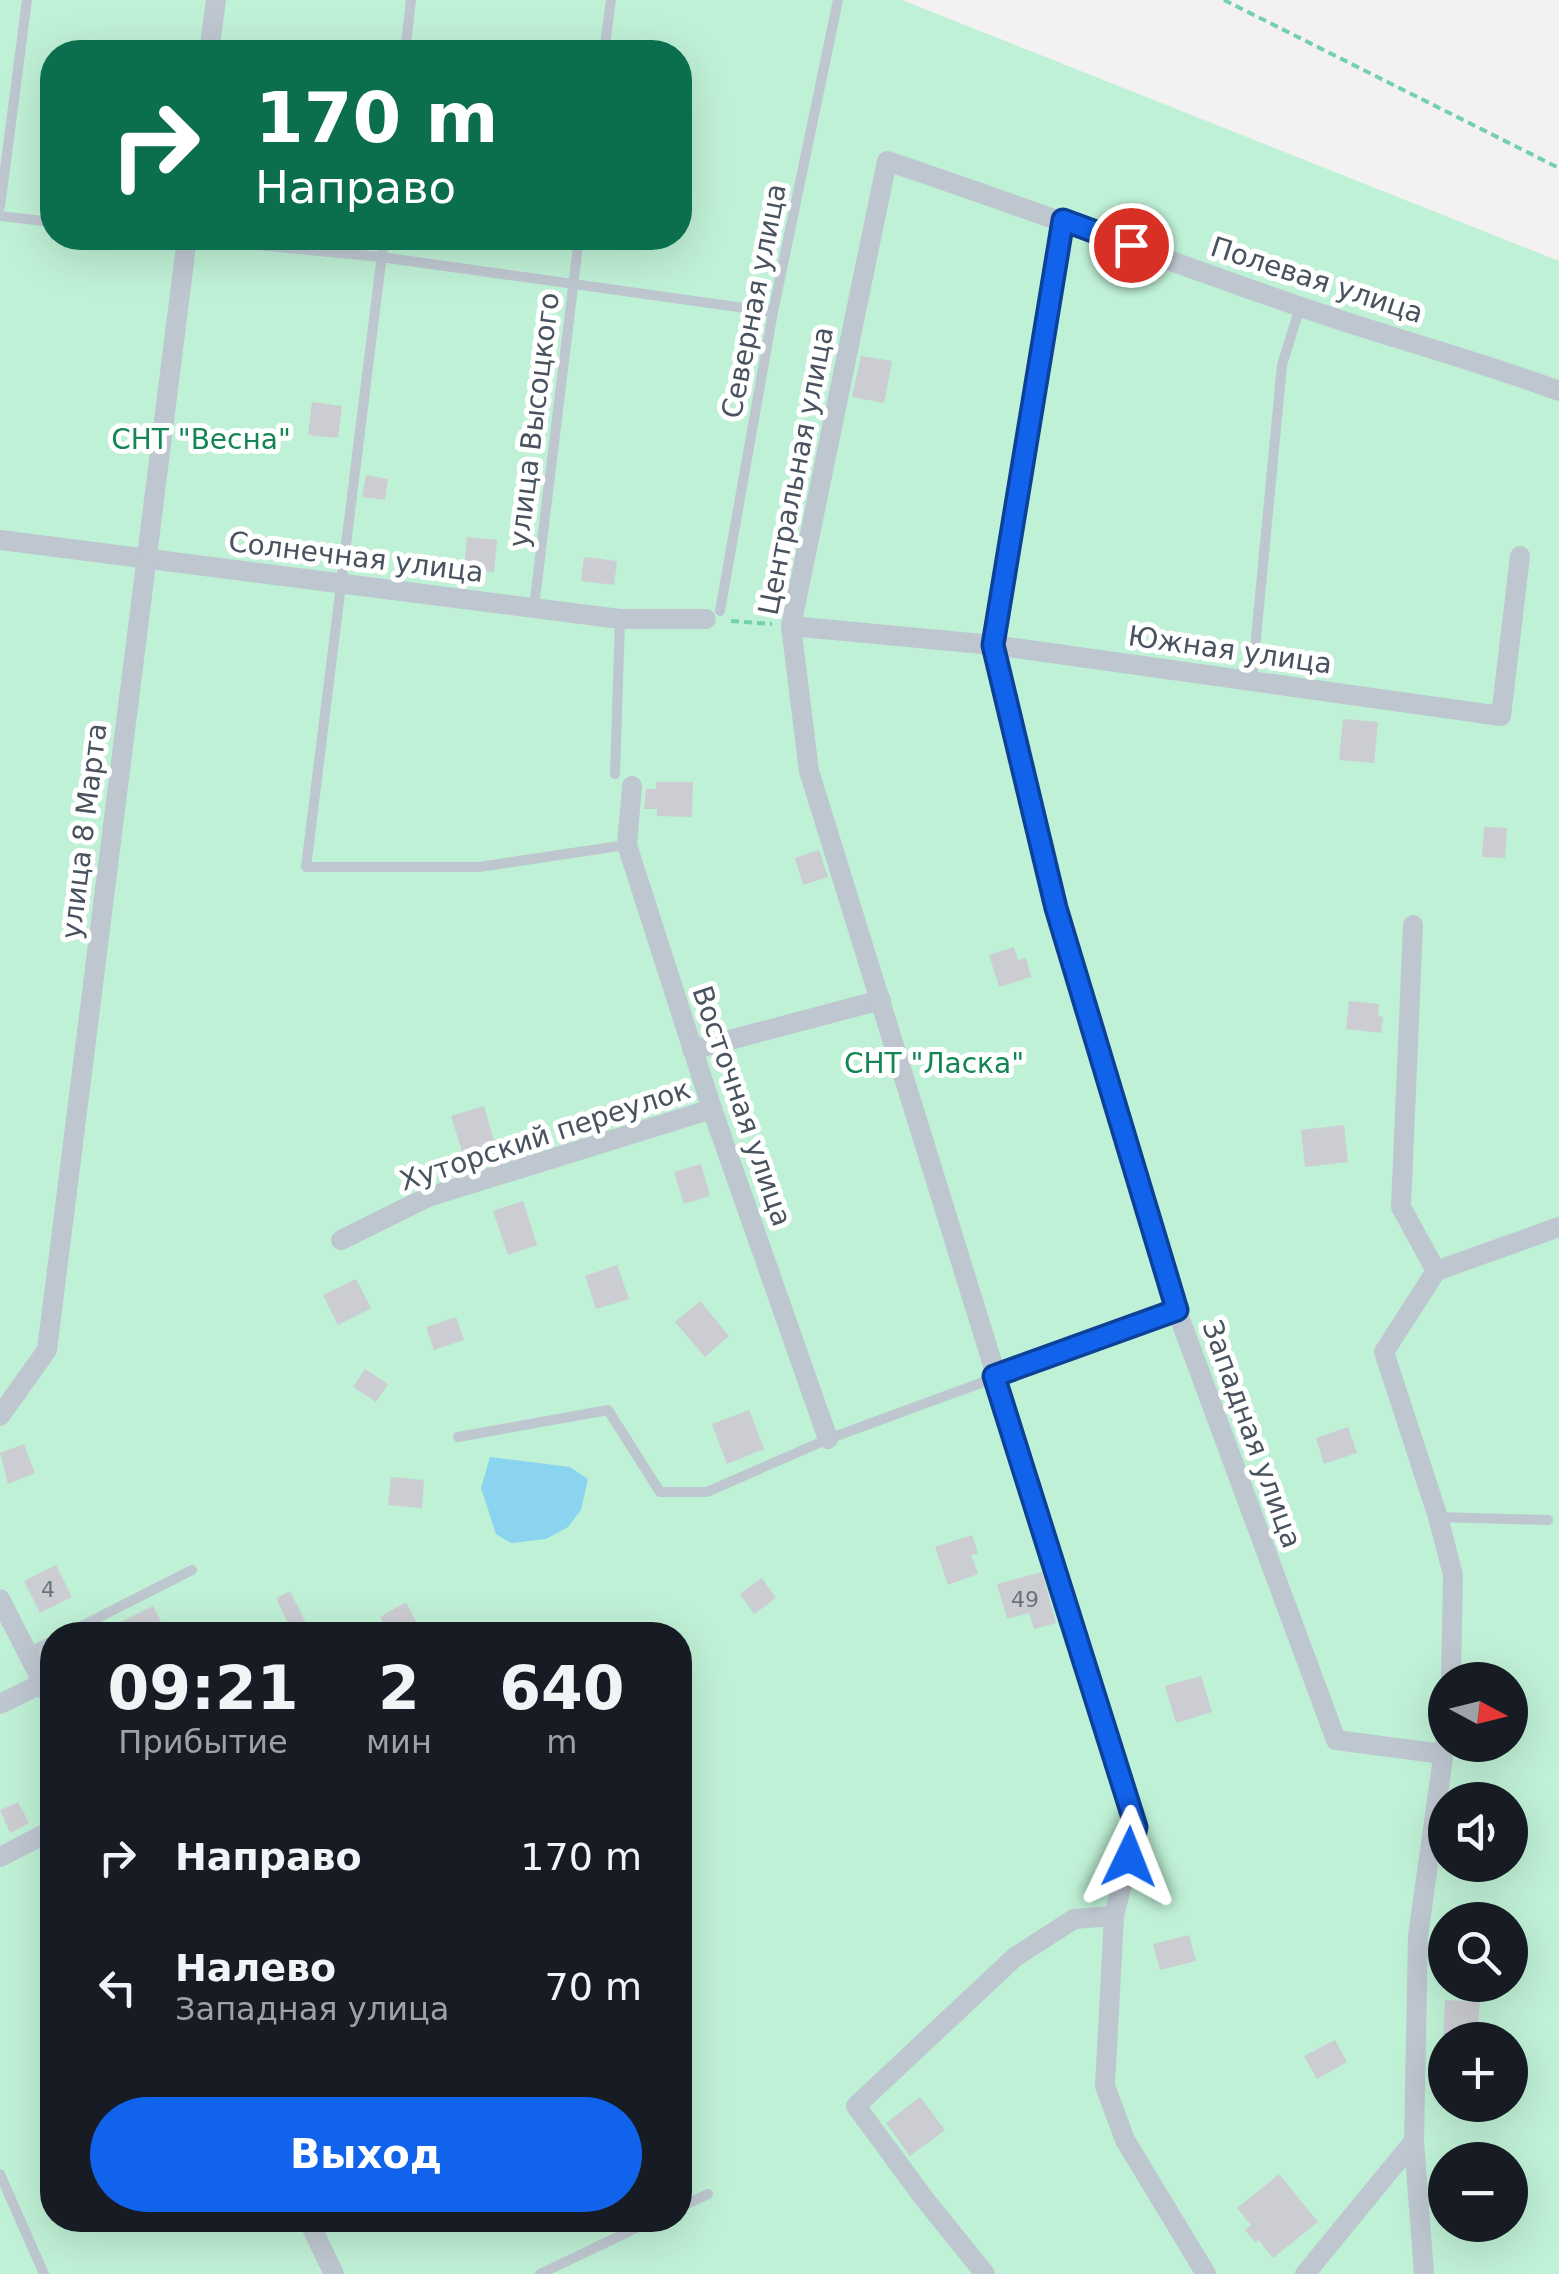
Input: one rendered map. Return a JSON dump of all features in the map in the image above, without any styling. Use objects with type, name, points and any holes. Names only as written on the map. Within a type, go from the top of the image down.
[{"type":"street","points":[[211,40],[216,0]]},
{"type":"street","name":"Полевая улица","points":[[887,162],[1063,220],[1300,307],[1473,359],[1559,391]]},
{"type":"street","name":"Центральная улица","points":[[887,162],[791,626],[809,771],[1136,1827],[1114,1916],[1104,2086],[1125,2140],[1206,2274]]},
{"type":"street","name":"Западная улица","points":[[1063,220],[993,645],[1056,908],[1177,1310],[1336,1740],[1428,1748]]},
{"type":"street","name":"улица 8 Марта","points":[[0,1416],[47,1350],[185,250]]},
{"type":"street","name":"Солнечная улица","points":[[0,540],[620,618],[714,615]]},
{"type":"street","name":"Южная улица","points":[[791,626],[993,645],[1501,716],[1520,556]]},
{"type":"street","name":"Восточная улица","points":[[624,780],[627,845],[692,1050],[828,1439]]},
{"type":"street","points":[[1412,925],[1400,1207],[1436,1271]]},
{"type":"street","points":[[692,1050],[881,1000]]},
{"type":"street","name":"Хуторский переулок","points":[[341,1240],[428,1196],[712,1109]]},
{"type":"street","points":[[1451,1662],[1453,1575],[1438,1516],[1384,1352],[1436,1271],[1559,1227]]},
{"type":"street","points":[[0,1599],[40,1676]]},
{"type":"street","points":[[0,1704],[40,1694]]},
{"type":"street","points":[[1424,2274],[1414,2141],[1418,1936],[1442,1762]]},
{"type":"street","points":[[0,1857],[40,1836]]},
{"type":"street","points":[[985,2274],[856,2106],[1015,1958],[1074,1919],[1114,1916]]},
{"type":"street","points":[[1305,2274],[1414,2141]]},
{"type":"street","points":[[314,2232],[334,2274]]},
{"type":"lane","points":[[0,207],[27,0]]},
{"type":"lane","points":[[407,40],[412,0]]},
{"type":"lane","points":[[605,40],[610,0]]},
{"type":"lane","name":"Северная улица","points":[[714,615],[838,0]]},
{"type":"lane","points":[[0,216],[40,221]]},
{"type":"lane","points":[[310,250],[773,312]]},
{"type":"lane","points":[[382,250],[306,867],[478,867],[627,845]]},
{"type":"lane","name":"улица Высоцкого","points":[[534,607],[577,250]]},
{"type":"lane","points":[[1252,680],[1282,365],[1300,307]]},
{"type":"lane","points":[[620,618],[624,780]]},
{"type":"lane","points":[[458,1437],[608,1410],[660,1492],[706,1492],[828,1439],[1177,1310]]},
{"type":"lane","points":[[1438,1516],[1548,1520]]},
{"type":"lane","points":[[90,1622],[192,1570]]},
{"type":"lane","points":[[28,1653],[40,1646]]},
{"type":"lane","points":[[0,2174],[44,2274]]},
{"type":"lane","points":[[692,2201],[708,2194]]},
{"type":"lane","points":[[540,2274],[628,2232]]},
{"type":"path","points":[[1224,0],[1559,168]]},
{"type":"path","points":[[714,615],[791,626]]},
{"type":"green space","name":"СНТ \"Ласка\"","points":[[0,0],[902,0],[1559,261],[1559,2274],[0,2274]]},
{"type":"water","points":[[490,1457],[570,1467],[588,1479],[581,1510],[568,1527],[546,1539],[511,1543],[496,1534],[481,1488]]},
{"type":"building","points":[[861,356],[892,361],[884,403],[852,397]]},
{"type":"building","points":[[312,402],[342,406],[338,438],[308,435]]},
{"type":"building","points":[[366,475],[388,479],[385,500],[362,497]]},
{"type":"building","points":[[467,537],[497,540],[494,572],[464,569]]},
{"type":"building","points":[[584,557],[617,561],[614,585],[581,581]]},
{"type":"building","points":[[1343,719],[1378,722],[1374,763],[1339,760]]},
{"type":"building","points":[[656,782],[693,782],[692,817],[657,816],[657,809],[644,809],[646,789],[656,789]]},
{"type":"building","points":[[1484,827],[1507,828],[1505,858],[1482,857]]},
{"type":"building","points":[[819,850],[828,877],[803,885],[795,858]]},
{"type":"building","points":[[1014,947],[1018,960],[1026,958],[1031,977],[999,987],[989,955]]},
{"type":"building","points":[[1349,1001],[1379,1004],[1378,1016],[1383,1017],[1381,1033],[1346,1029]]},
{"type":"building","points":[[484,1106],[495,1145],[463,1155],[451,1116]]},
{"type":"building","points":[[1344,1125],[1348,1162],[1305,1167],[1301,1130]]},
{"type":"building","points":[[701,1164],[710,1196],[684,1204],[674,1172]]},
{"type":"building","points":[[523,1201],[537,1245],[508,1255],[493,1211]]},
{"type":"building","points":[[617,1265],[629,1299],[596,1309],[585,1276]]},
{"type":"building","points":[[356,1279],[371,1308],[338,1325],[323,1295]]},
{"type":"building","points":[[700,1301],[729,1336],[705,1357],[675,1322]]},
{"type":"building","points":[[456,1317],[464,1340],[434,1350],[426,1327]]},
{"type":"building","points":[[365,1369],[388,1384],[376,1402],[353,1387]]},
{"type":"building","points":[[749,1410],[764,1449],[727,1464],[712,1424]]},
{"type":"building","points":[[1348,1427],[1357,1453],[1324,1464],[1316,1438]]},
{"type":"building","points":[[24,1444],[35,1473],[8,1484],[0,1453]]},
{"type":"building","points":[[391,1477],[424,1480],[422,1508],[388,1505]]},
{"type":"building","points":[[972,1535],[978,1553],[971,1555],[978,1574],[948,1585],[935,1547]]},
{"type":"building","points":[[56,1565],[72,1597],[40,1613],[24,1581]]},
{"type":"building","points":[[1042,1572],[1056,1623],[1034,1629],[1029,1613],[1007,1619],[997,1584]]},
{"type":"building","points":[[762,1578],[776,1598],[754,1614],[740,1594]]},
{"type":"building","points":[[290,1591],[306,1622],[287,1622],[276,1598]]},
{"type":"building","points":[[406,1602],[416,1622],[383,1622],[380,1617]]},
{"type":"building","points":[[153,1606],[161,1622],[121,1622]]},
{"type":"building","points":[[1201,1676],[1212,1712],[1176,1723],[1165,1686]]},
{"type":"building","points":[[18,1802],[29,1823],[10,1833],[0,1810]]},
{"type":"building","points":[[1189,1935],[1196,1961],[1160,1970],[1153,1944]]},
{"type":"building","points":[[1445,2002],[1480,2002],[1478,2022],[1444,2022]]},
{"type":"building","points":[[1335,2040],[1347,2062],[1317,2079],[1304,2056]]},
{"type":"building","points":[[920,2097],[945,2130],[910,2156],[886,2123]]},
{"type":"building","points":[[1279,2174],[1318,2222],[1273,2258],[1245,2230],[1251,2225],[1237,2208]]},
{"type":"route","points":[[1129,1857],[1136,1827],[994,1376],[1177,1310],[1056,908],[993,645],[1063,220],[1131,245]]},
{"type":"park label","name":"СНТ \"Весна\"","points":[[201,439]]}]
